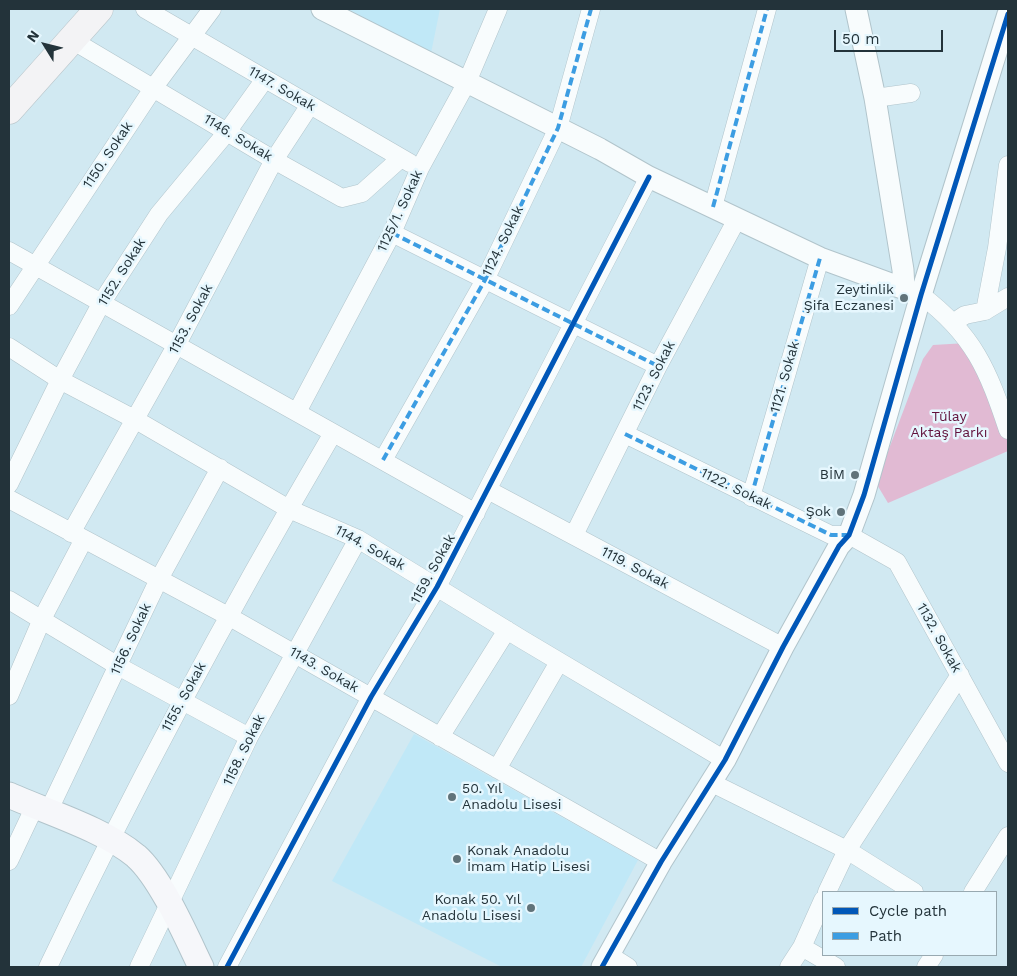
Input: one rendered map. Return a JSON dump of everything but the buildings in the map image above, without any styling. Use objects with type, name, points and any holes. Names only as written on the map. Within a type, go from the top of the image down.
[{"type":"main road","points":[[9,85],[76,9]]},
{"type":"main road","points":[[9,110],[99,9]]},
{"type":"main road","points":[[9,795],[109,839],[136,856],[154,879],[202,967]]},
{"type":"street","name":"1147. Sokak","points":[[145,9],[420,168]]},
{"type":"street","name":"1150. Sokak","points":[[9,306],[34,265],[154,87],[212,9]]},
{"type":"street","points":[[322,9],[558,128],[649,177],[820,258],[912,292],[944,312],[973,345],[990,378],[1008,430]]},
{"type":"street","name":"1125/1. Sokak","points":[[298,412],[392,233],[420,168],[467,82],[498,9]]},
{"type":"street","name":"1124. Sokak","points":[[383,460],[485,280],[558,128],[591,9]]},
{"type":"street","points":[[713,207],[767,9]]},
{"type":"street","points":[[856,9],[875,98],[903,270],[912,292]]},
{"type":"street","points":[[628,967],[605,961],[661,862],[712,783],[783,647],[839,546],[849,535],[864,495],[912,292],[1008,14]]},
{"type":"street","name":"1146. Sokak","points":[[72,40],[274,160],[342,198],[362,193],[401,158]]},
{"type":"street","name":"1152. Sokak","points":[[9,484],[60,380],[102,302],[159,214],[227,132],[265,79]]},
{"type":"street","points":[[875,98],[911,93]]},
{"type":"street","name":"1153. Sokak","points":[[9,696],[78,536],[136,420],[274,160],[310,105]]},
{"type":"street","points":[[985,311],[997,248],[1008,165]]},
{"type":"street","name":"1159. Sokak","points":[[228,967],[371,697],[437,587],[649,177]]},
{"type":"street","name":"1123. Sokak","points":[[574,535],[658,366],[737,219]]},
{"type":"street","points":[[392,233],[658,366]]},
{"type":"street","points":[[9,251],[476,513]]},
{"type":"street","name":"1121. Sokak","points":[[750,497],[820,258]]},
{"type":"street","points":[[953,323],[965,315],[985,311],[1008,297]]},
{"type":"street","name":"1144. Sokak","points":[[9,347],[60,380],[136,420],[289,509],[358,538],[559,662],[725,760]]},
{"type":"street","name":"1155. Sokak","points":[[48,967],[109,839],[181,700],[333,433]]},
{"type":"street","name":"1122. Sokak","points":[[625,434],[750,497],[831,535],[849,535]]},
{"type":"street","name":"1156. Sokak","points":[[9,861],[41,809],[118,666],[158,580],[220,468]]},
{"type":"street","name":"1119. Sokak","points":[[488,490],[783,647]]},
{"type":"street","name":"1143. Sokak","points":[[9,500],[228,616],[661,862]]},
{"type":"street","name":"1132. Sokak","points":[[849,535],[897,562],[1008,763]]},
{"type":"street","name":"1158. Sokak","points":[[139,967],[249,737],[358,538]]},
{"type":"street","points":[[9,600],[118,666],[249,737]]},
{"type":"street","points":[[440,736],[507,630]]},
{"type":"street","points":[[497,769],[559,662]]},
{"type":"street","points":[[827,891],[847,850],[960,675]]},
{"type":"street","points":[[712,783],[847,850],[912,891]]},
{"type":"street","points":[[974,891],[1008,836]]},
{"type":"street","points":[[789,967],[802,947],[822,902]]},
{"type":"street","points":[[802,947],[836,967]]},
{"type":"street","points":[[926,967],[933,956]]},
{"type":"shaded area","points":[[348,9],[440,9],[431,53]]},
{"type":"shaded area","name":"50. Yıl Anadolu Lisesi","points":[[414,734],[638,860],[581,967],[502,967],[332,881]]},
{"type":"green space","name":"Tülay Aktaş Parkı","points":[[967,343],[1008,437],[1008,451],[888,503],[876,483],[923,359],[933,345]]},
{"type":"marked path","points":[[383,460],[485,280],[558,128],[591,9]]},
{"type":"marked path","points":[[713,207],[767,9]]},
{"type":"marked path","points":[[392,233],[658,366]]},
{"type":"marked path","points":[[751,497],[820,258]]},
{"type":"marked path","points":[[625,434],[831,535],[849,535]]},
{"type":"cycle path","points":[[602,967],[661,862],[725,760],[783,647],[839,546],[849,535],[864,495],[921,295],[1008,14]]},
{"type":"cycle path","points":[[227,967],[371,697],[437,587],[649,177]]},
{"type":"place","name":"Zeytinlik Şifa Eczanesi","points":[[904,298]]},
{"type":"place","name":"BİM","points":[[855,475]]},
{"type":"place","name":"Şok","points":[[841,512]]},
{"type":"place","name":"50. Yıl Anadolu Lisesi","points":[[452,797]]},
{"type":"place","name":"Konak Anadolu İmam Hatip Lisesi","points":[[457,859]]},
{"type":"place","name":"Konak 50. Yıl Anadolu Lisesi","points":[[531,908]]}]
